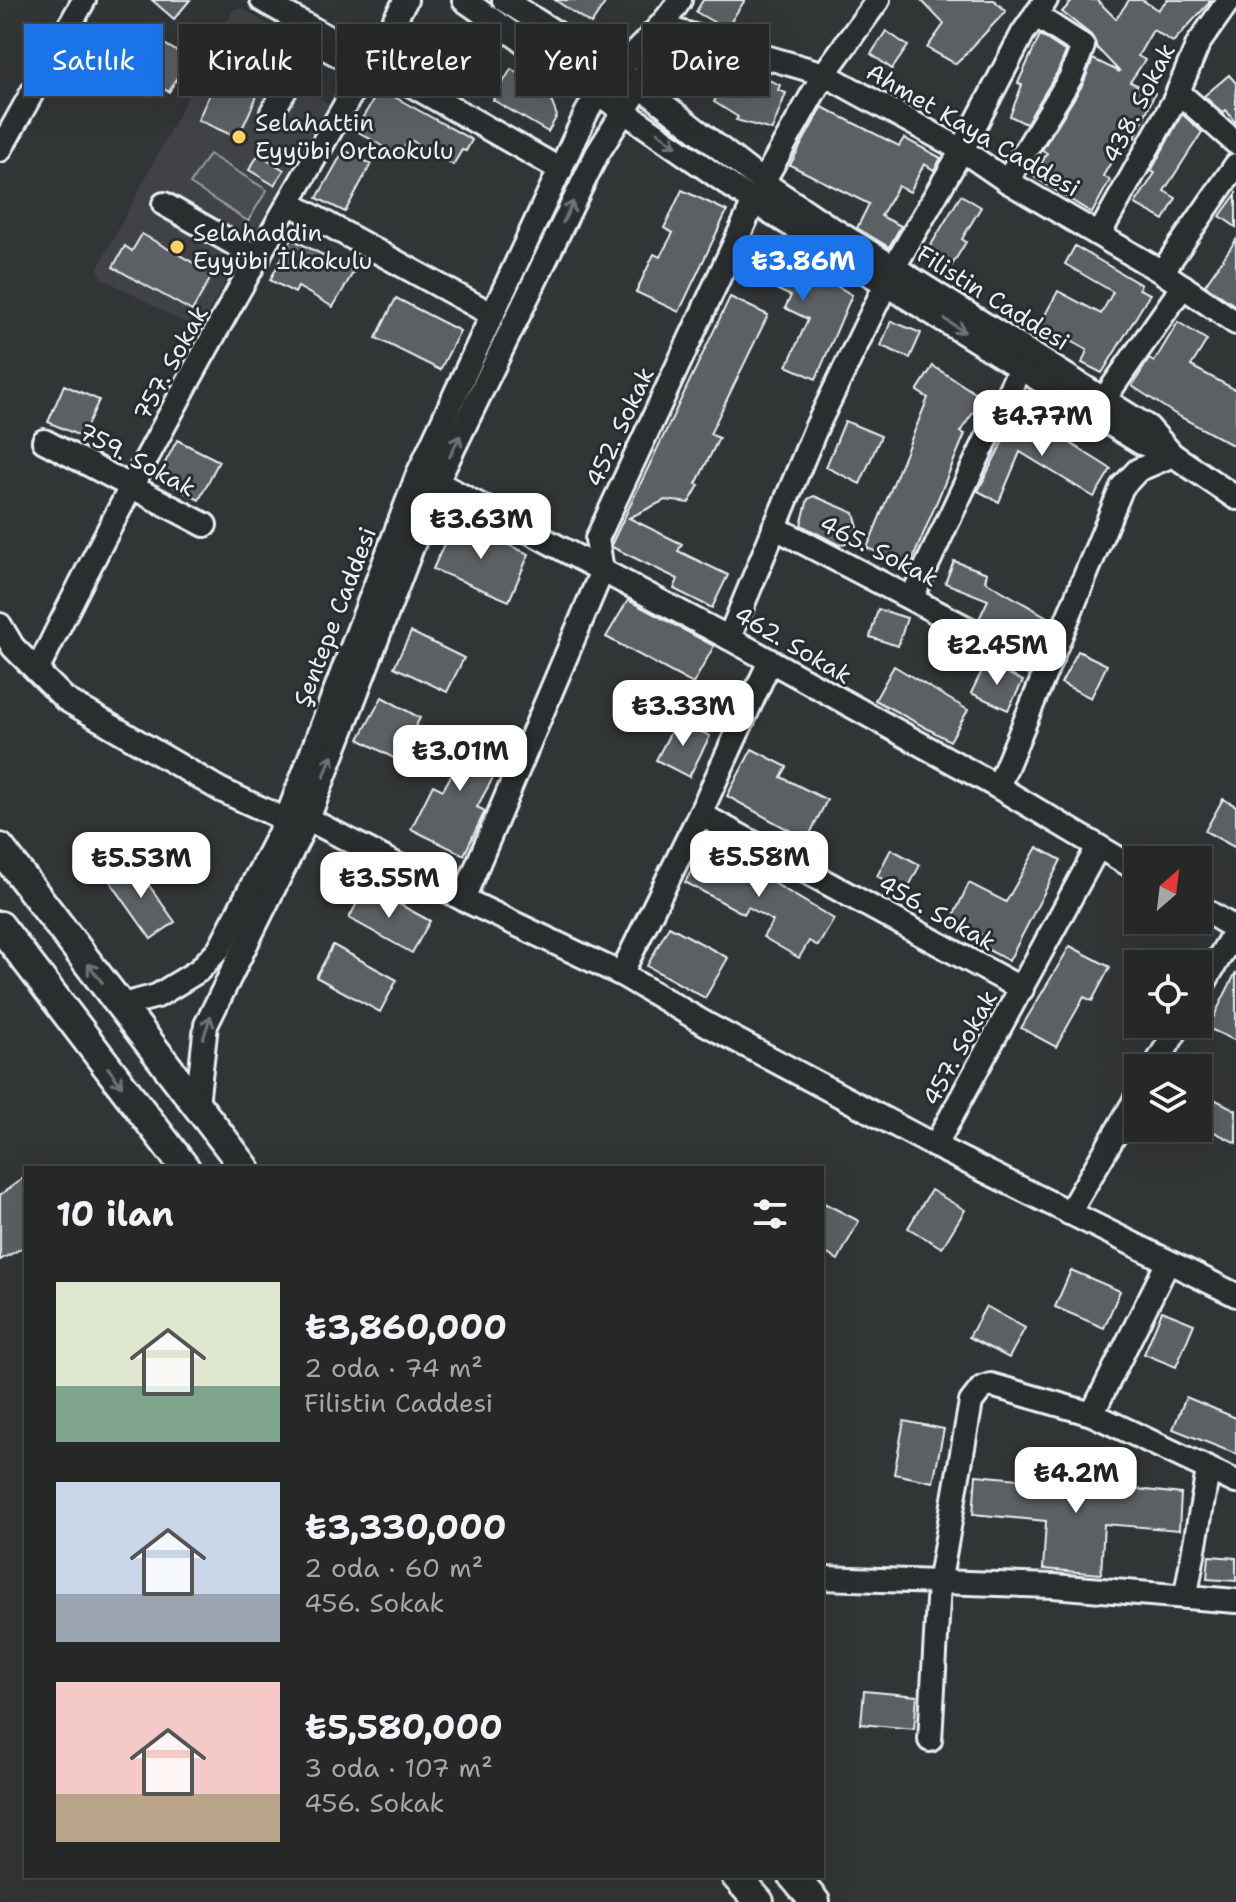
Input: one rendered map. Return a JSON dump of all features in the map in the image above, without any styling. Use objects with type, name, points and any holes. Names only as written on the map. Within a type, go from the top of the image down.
[{"type":"main road","points":[[0,848],[244,1166]]},
{"type":"main road","points":[[0,926],[183,1166]]},
{"type":"main road","points":[[738,1878],[759,1902]]},
{"type":"main road","points":[[795,1878],[815,1902]]},
{"type":"street","points":[[0,150],[84,0]]},
{"type":"street","points":[[262,0],[337,47]]},
{"type":"street","name":"757. Sokak","points":[[392,24],[406,0]]},
{"type":"street","name":"Filistin Caddesi","points":[[464,0],[516,35]]},
{"type":"street","name":"Filistin Caddesi","points":[[504,0],[541,24]]},
{"type":"street","name":"Şentepe Caddesi","points":[[665,24],[680,0]]},
{"type":"street","name":"452. Sokak","points":[[463,899],[602,571],[597,539],[758,192],[824,74],[878,0]]},
{"type":"street","name":"438. Sokak","points":[[1100,233],[1178,92],[1198,44],[1229,0]]},
{"type":"street","points":[[729,638],[774,527],[890,274],[1041,8],[1083,46],[1071,77],[1007,181]]},
{"type":"street","points":[[272,112],[309,50],[318,44],[337,52]]},
{"type":"street","name":"Şentepe Caddesi","points":[[627,61],[643,46]]},
{"type":"street","name":"Ahmet Kaya Caddesi","points":[[769,58],[824,74],[962,150],[1007,181],[1162,272],[1236,323]]},
{"type":"street","points":[[428,478],[597,154],[643,78]]},
{"type":"street","name":"Filistin Caddesi","points":[[627,79],[640,86],[758,192]]},
{"type":"street","points":[[1178,92],[1236,143]]},
{"type":"street","name":"757. Sokak","points":[[37,671],[132,489],[351,96]]},
{"type":"street","points":[[424,96],[561,170]]},
{"type":"street","name":"Şentepe Caddesi","points":[[119,1006],[157,996],[208,963],[297,820],[493,315],[596,96]]},
{"type":"street","name":"Filistin Caddesi","points":[[606,96],[890,274],[1104,399],[1148,427],[1173,455]]},
{"type":"street","points":[[1162,272],[1236,165]]},
{"type":"street","points":[[289,203],[493,315]]},
{"type":"street","points":[[164,204],[259,258]]},
{"type":"street","name":"Filistin Caddesi","points":[[890,274],[1020,368],[1141,443],[1173,455],[1236,498]]},
{"type":"street","points":[[1104,399],[1183,286]]},
{"type":"street","points":[[912,597],[1020,368]]},
{"type":"street","name":"759. Sokak","points":[[44,441],[205,525]]},
{"type":"street","points":[[998,787],[1122,487],[1138,470],[1173,455]]},
{"type":"street","name":"462. Sokak","points":[[428,478],[729,638],[769,663],[998,787],[1124,862]]},
{"type":"street","name":"465. Sokak","points":[[774,527],[1045,669]]},
{"type":"street","points":[[0,625],[13,647],[65,699],[221,790],[297,820],[621,974],[706,1024],[935,1146],[1236,1295]]},
{"type":"street","points":[[621,974],[700,814],[769,663]]},
{"type":"street","name":"456. Sokak","points":[[700,814],[1022,989]]},
{"type":"street","points":[[197,1104],[206,1025],[297,820]]},
{"type":"street","name":"457. Sokak","points":[[935,1146],[1098,847]]},
{"type":"street","points":[[1212,914],[1236,929],[1212,969]]},
{"type":"street","points":[[1069,1213],[1124,1119]]},
{"type":"street","points":[[1092,1414],[1168,1262]]},
{"type":"street","points":[[930,1740],[939,1584],[971,1402],[976,1394],[991,1385],[1092,1414],[1236,1482]]},
{"type":"street","points":[[1186,1594],[1208,1471]]},
{"type":"street","points":[[824,1578],[1053,1586],[1186,1594],[1236,1601]]},
{"type":"shaded area","points":[[234,9],[243,9],[267,24],[226,24]]},
{"type":"shaded area","points":[[188,96],[317,96],[329,105],[202,322],[191,326],[102,278],[98,268]]},
{"type":"shaded area","points":[[209,154],[267,190],[248,221],[190,184]]},
{"type":"building","points":[[152,0],[190,0],[174,19]]},
{"type":"building","points":[[555,0],[607,0],[591,24]]},
{"type":"building","points":[[703,0],[745,0],[729,24],[717,24],[696,12]]},
{"type":"building","points":[[921,0],[994,0],[1006,11],[956,64],[927,48],[944,24]]},
{"type":"building","points":[[1073,0],[1097,0],[1116,19],[1129,0],[1142,0],[1158,10],[1167,0],[1212,0],[1173,42],[1153,30],[1138,56],[1145,60],[1130,82],[1155,93],[1135,138],[1127,135],[1103,176],[1110,180],[1092,213],[1034,177],[1047,153],[1042,150],[1083,84],[1093,59],[1120,72],[1097,48],[1091,35],[1062,12]]},
{"type":"building","points":[[886,31],[908,46],[892,69],[871,54]]},
{"type":"building","points":[[1040,35],[1066,52],[1026,124],[1010,116],[1022,85],[1018,83]]},
{"type":"building","points":[[163,43],[179,53],[179,74],[169,92],[163,89]]},
{"type":"building","points":[[511,69],[516,72],[516,96],[549,96],[557,116],[548,132],[493,100],[500,96],[500,88]]},
{"type":"building","points":[[1229,75],[1236,83],[1236,124],[1226,110],[1223,113],[1204,96]]},
{"type":"building","points":[[769,80],[780,85],[778,90],[786,93],[772,130],[736,120],[738,117],[714,102],[717,96],[769,96]]},
{"type":"building","points":[[209,96],[257,96],[238,138],[198,120]]},
{"type":"building","points":[[376,96],[393,96],[472,140],[453,165],[409,139],[399,156],[355,130]]},
{"type":"building","points":[[822,107],[899,146],[904,138],[941,158],[934,170],[924,164],[910,192],[898,186],[881,216],[901,226],[889,247],[857,228],[869,204],[790,165]]},
{"type":"building","points":[[1182,114],[1202,132],[1164,191],[1176,198],[1164,220],[1135,204],[1155,173],[1151,171]]},
{"type":"building","points":[[344,150],[371,164],[345,212],[317,198]]},
{"type":"building","points":[[259,154],[284,170],[274,185],[249,170]]},
{"type":"building","points":[[682,190],[727,211],[679,312],[636,292],[654,254],[660,257],[673,233],[664,228]]},
{"type":"building","points":[[1236,194],[1236,227],[1220,216]]},
{"type":"building","points":[[961,195],[981,207],[962,239],[966,242],[952,265],[928,250]]},
{"type":"building","points":[[142,234],[213,274],[192,311],[113,267],[125,246],[132,251]]},
{"type":"building","points":[[292,239],[354,271],[333,307],[298,287],[295,293],[270,280]]},
{"type":"building","points":[[762,240],[797,256],[794,260],[852,295],[816,379],[787,366],[808,319],[785,308],[791,296],[746,275]]},
{"type":"building","points":[[1236,240],[1236,306],[1205,285]]},
{"type":"building","points":[[1075,246],[1141,285],[1139,289],[1150,294],[1102,373],[1082,363],[1087,350],[1040,324],[1058,291],[1101,314],[1113,292],[1065,264]]},
{"type":"building","points":[[730,297],[768,315],[710,434],[719,438],[696,484],[699,485],[689,503],[665,500],[629,518],[682,544],[678,551],[728,575],[712,608],[674,589],[678,579],[612,547],[612,543]]},
{"type":"building","points":[[396,298],[460,331],[440,370],[376,338]]},
{"type":"building","points":[[891,321],[921,333],[910,358],[881,346]]},
{"type":"building","points":[[1178,322],[1207,340],[1191,366],[1236,390],[1236,447],[1132,386],[1149,359],[1154,362]]},
{"type":"building","points":[[933,366],[983,398],[960,432],[965,434],[910,566],[867,548],[928,398],[917,391]]},
{"type":"building","points":[[64,385],[99,400],[82,437],[48,422]]},
{"type":"building","points":[[1018,411],[1049,426],[1048,429],[1111,469],[1094,497],[1020,452],[999,502],[978,491]]},
{"type":"building","points":[[845,421],[881,436],[860,484],[826,467]]},
{"type":"building","points":[[177,440],[219,461],[199,500],[157,478]]},
{"type":"building","points":[[814,496],[854,513],[863,546],[852,541],[839,545],[801,525],[808,499]]},
{"type":"building","points":[[454,521],[529,554],[509,601],[433,569]]},
{"type":"building","points":[[954,561],[987,573],[985,581],[1047,617],[1034,647],[979,619],[988,600],[945,583]]},
{"type":"building","points":[[628,600],[714,646],[693,684],[606,637]]},
{"type":"building","points":[[878,609],[907,618],[898,646],[870,637]]},
{"type":"building","points":[[411,632],[464,658],[447,692],[394,667]]},
{"type":"building","points":[[1078,651],[1107,665],[1091,698],[1061,683]]},
{"type":"building","points":[[986,663],[1023,681],[1008,710],[971,693]]},
{"type":"building","points":[[894,666],[968,710],[950,741],[875,700]]},
{"type":"building","points":[[382,697],[420,718],[397,760],[359,739]]},
{"type":"building","points":[[677,720],[710,736],[689,777],[656,760]]},
{"type":"building","points":[[473,733],[507,752],[477,807],[485,811],[464,855],[411,829],[433,785],[443,790],[457,765],[440,755],[452,734],[468,742]]},
{"type":"building","points":[[752,749],[787,767],[781,777],[827,800],[807,840],[727,796]]},
{"type":"building","points":[[1223,799],[1236,806],[1236,848],[1205,831]]},
{"type":"building","points":[[708,841],[766,873],[764,877],[834,919],[818,946],[809,941],[799,958],[763,937],[773,921],[748,907],[744,914],[685,882]]},
{"type":"building","points":[[1037,847],[1061,860],[1009,961],[983,947],[988,938],[951,921],[969,883],[1006,902]]},
{"type":"building","points":[[891,849],[920,865],[906,892],[877,876]]},
{"type":"building","points":[[131,860],[175,922],[151,939],[107,877]]},
{"type":"building","points":[[366,886],[430,921],[412,953],[349,918]]},
{"type":"building","points":[[669,926],[728,958],[705,998],[647,966]]},
{"type":"building","points":[[333,945],[397,980],[380,1012],[316,977]]},
{"type":"building","points":[[1070,946],[1110,967],[1092,1001],[1084,997],[1056,1047],[1021,1028]]},
{"type":"building","points":[[1236,972],[1236,1041],[1212,1030],[1212,1020]]},
{"type":"building","points":[[1212,1098],[1236,1110],[1236,1143],[1212,1131]]},
{"type":"building","points":[[24,1177],[24,1247],[0,1260],[0,1195]]},
{"type":"building","points":[[931,1190],[965,1210],[942,1248],[908,1228]]},
{"type":"building","points":[[824,1203],[859,1221],[838,1260],[824,1252]]},
{"type":"building","points":[[1071,1270],[1120,1291],[1104,1328],[1055,1307]]},
{"type":"building","points":[[986,1306],[1025,1328],[1009,1358],[969,1337]]},
{"type":"building","points":[[1162,1311],[1194,1324],[1176,1367],[1144,1354]]},
{"type":"building","points":[[1186,1397],[1236,1418],[1236,1454],[1173,1429]]},
{"type":"building","points":[[904,1421],[944,1429],[933,1482],[894,1474]]},
{"type":"building","points":[[976,1475],[1030,1480],[1029,1493],[1056,1480],[1181,1494],[1179,1530],[1104,1524],[1101,1574],[1043,1569],[1046,1521],[973,1514]]},
{"type":"building","points":[[1209,1556],[1236,1558],[1236,1581],[1207,1579]]},
{"type":"building","points":[[864,1691],[917,1696],[914,1729],[861,1724]]},
{"type":"place","name":"Selahattin Eyyübi Ortaokulu","points":[[239,137]]},
{"type":"place","name":"Selahaddin Eyyübi İlkokulu","points":[[177,247]]}]
